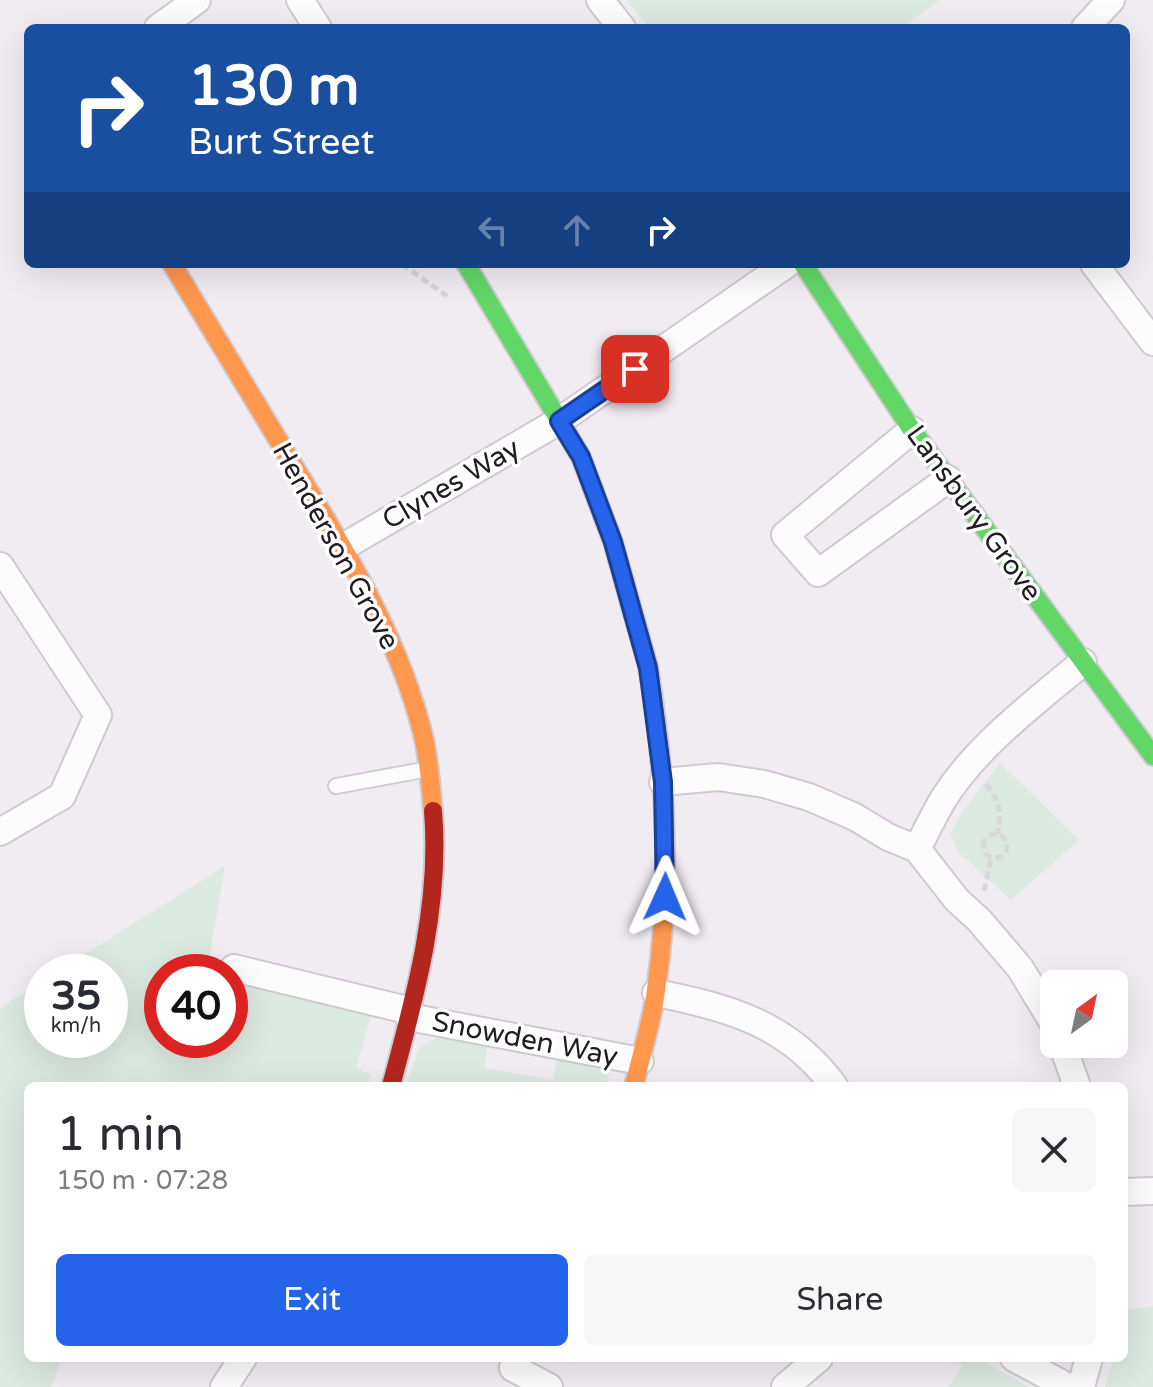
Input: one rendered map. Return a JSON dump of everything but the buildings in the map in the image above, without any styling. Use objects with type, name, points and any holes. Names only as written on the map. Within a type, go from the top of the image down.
[{"type":"street","points":[[164,24],[197,0]]},
{"type":"street","points":[[300,0],[315,24]]},
{"type":"street","points":[[600,0],[619,24]]},
{"type":"street","points":[[1089,24],[1111,0]]},
{"type":"street","name":"Henderson Grove","points":[[174,268],[343,547],[379,613],[403,669],[420,722],[429,769],[436,845],[433,888],[410,1014],[392,1082]]},
{"type":"street","points":[[468,268],[581,457],[617,556],[648,668],[663,782],[665,883],[656,993],[637,1074]]},
{"type":"street","name":"Clynes Way","points":[[343,547],[559,421],[781,268]]},
{"type":"street","name":"Lansbury Grove","points":[[806,268],[912,430],[1153,756]]},
{"type":"street","points":[[1097,268],[1153,342]]},
{"type":"street","points":[[912,430],[785,535],[818,573],[948,479]]},
{"type":"street","points":[[0,566],[98,715],[62,796],[0,832]]},
{"type":"street","points":[[917,849],[947,795],[970,765],[1015,720],[1083,662]]},
{"type":"street","points":[[663,782],[718,777],[764,784],[809,797],[917,849],[957,900],[979,920],[1020,968],[1040,1001]]},
{"type":"street","name":"Snowden Way","points":[[248,972],[637,1074]]},
{"type":"street","points":[[656,993],[705,1003],[750,1018],[789,1040],[831,1082]]},
{"type":"street","points":[[1067,1058],[1076,1082]]},
{"type":"street","points":[[1128,1192],[1153,1191]]},
{"type":"street","points":[[224,1387],[240,1362]]},
{"type":"street","points":[[785,1387],[814,1362]]},
{"type":"street","points":[[1021,1362],[1068,1387]]},
{"type":"street","points":[[1081,1387],[1088,1362]]},
{"type":"street","points":[[511,1371],[549,1387]]},
{"type":"lane","points":[[336,786],[429,769]]},
{"type":"path","points":[[970,765],[995,795],[1001,812],[998,834]]},
{"type":"path","points":[[998,834],[1005,837],[1008,845],[999,858],[991,858],[986,855],[983,843],[986,837],[998,834]]},
{"type":"shaded area","points":[[627,0],[940,0],[907,24],[646,24]]},
{"type":"shaded area","points":[[1000,763],[1079,840],[1011,900],[959,853],[950,834],[962,812]]},
{"type":"shaded area","points":[[225,866],[210,954],[144,954],[144,1058],[248,1058],[248,971],[374,1006],[356,1068],[371,1075],[368,1082],[24,1082],[24,1362],[60,1362],[51,1387],[0,1387],[0,1008],[24,993],[24,1058],[128,1058],[128,954],[85,954]]},
{"type":"shaded area","points":[[441,1035],[488,1043],[484,1068],[553,1080],[558,1054],[598,1063],[610,1071],[607,1082],[407,1082],[419,1048]]},
{"type":"shaded area","points":[[1153,1306],[1153,1387],[1105,1387],[1113,1362],[1128,1362],[1128,1310]]},
{"type":"shaded area","points":[[955,1362],[984,1362],[1029,1387],[948,1387],[963,1365]]},
{"type":"traffic: fast","points":[[468,268],[581,457],[613,542],[648,666]]},
{"type":"traffic: fast","points":[[806,268],[912,430],[1153,756]]},
{"type":"traffic: slow","points":[[174,268],[329,525],[381,619],[422,731],[433,811]]},
{"type":"traffic: slow","points":[[635,1082],[654,1002],[664,909],[663,788],[648,666]]},
{"type":"traffic: jam","points":[[392,1082],[417,984],[430,915],[433,811]]},
{"type":"route","points":[[635,369],[559,421],[581,457],[613,542],[648,668],[663,782],[665,897]]}]
